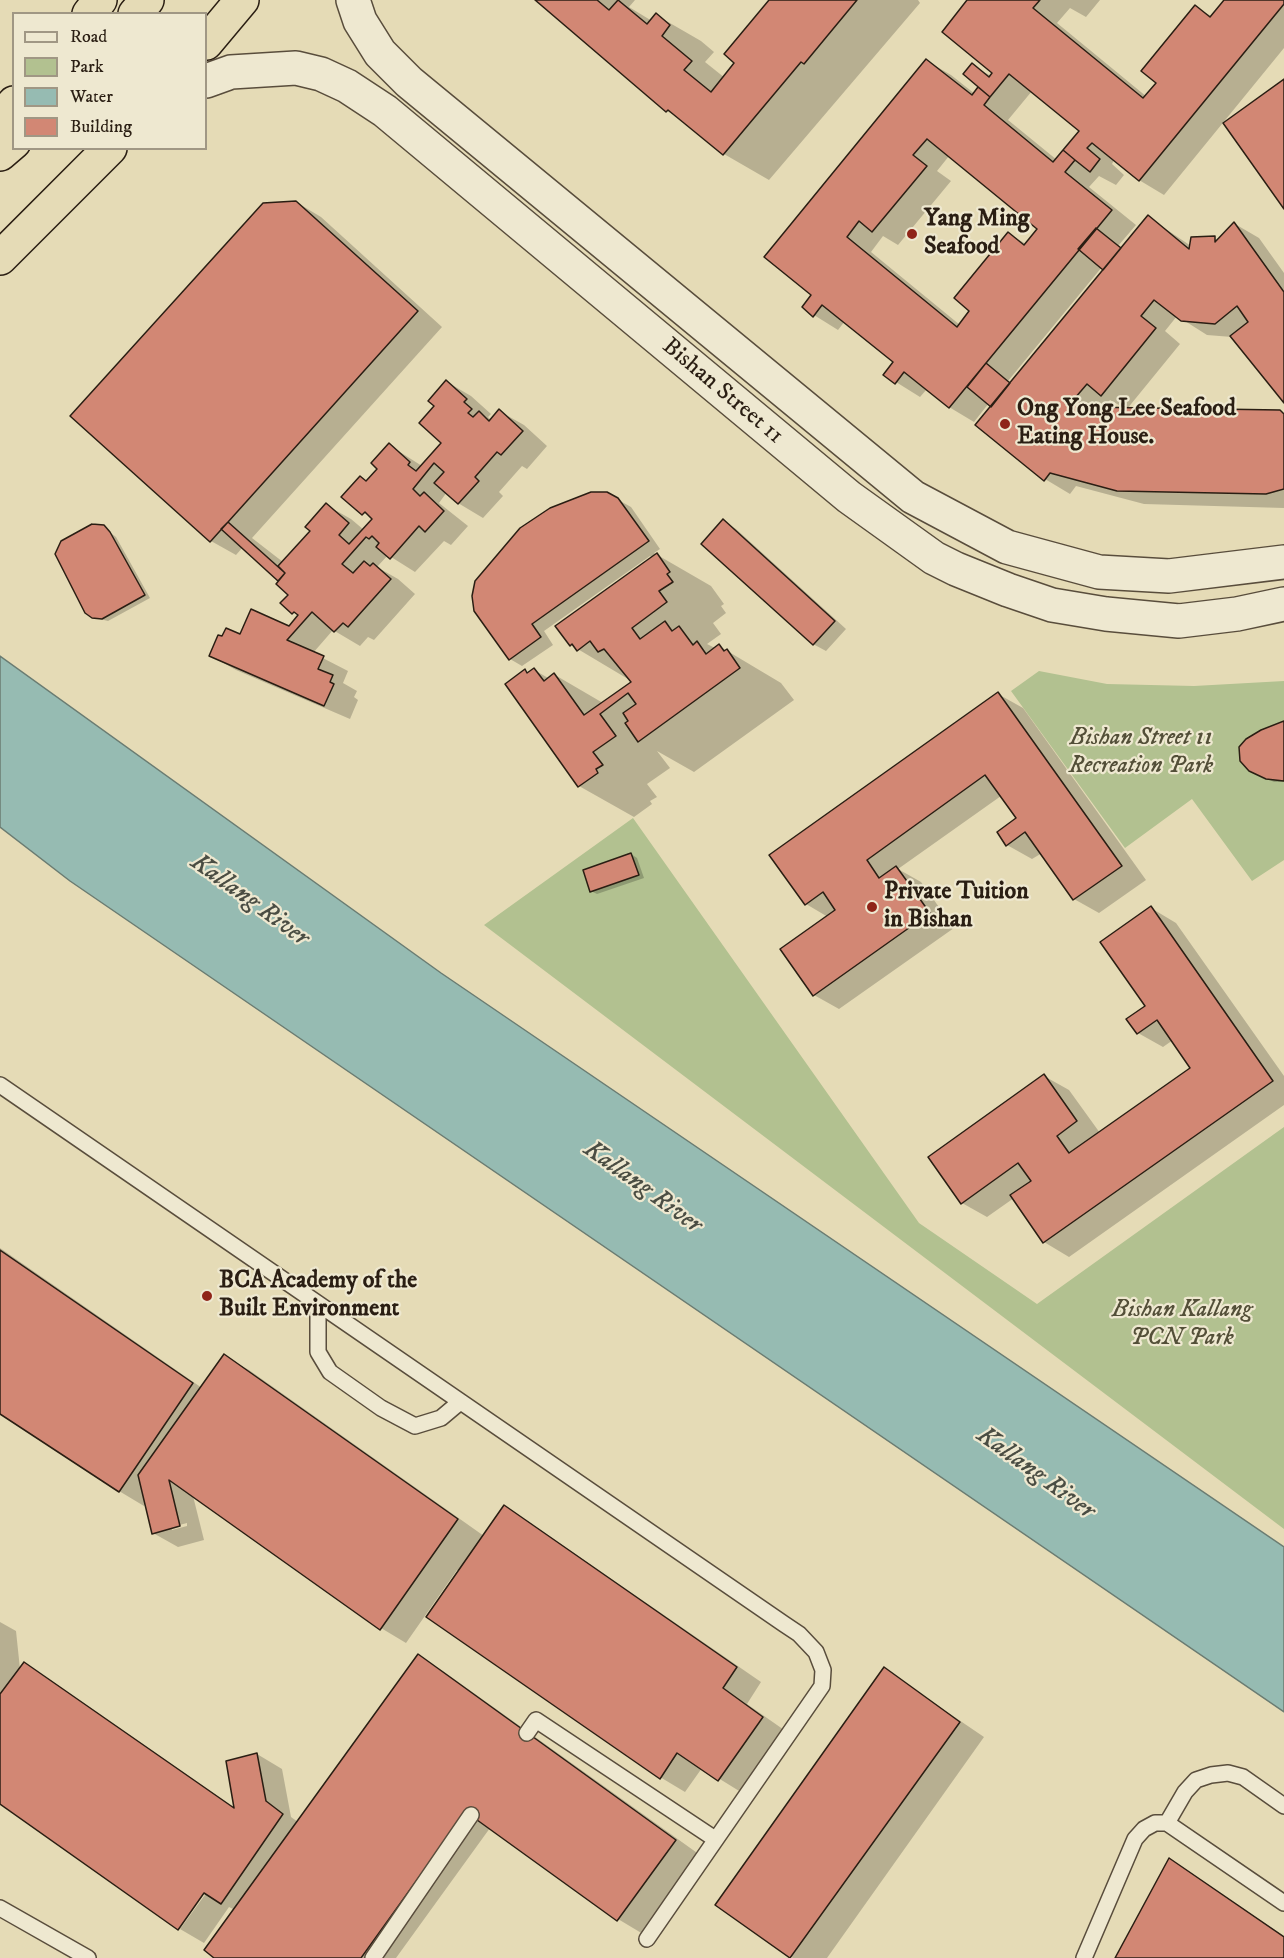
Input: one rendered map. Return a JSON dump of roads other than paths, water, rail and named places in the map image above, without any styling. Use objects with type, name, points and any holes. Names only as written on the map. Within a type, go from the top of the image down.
[{"type":"highway","points":[[91,12],[100,0]]},
{"type":"highway","points":[[137,12],[147,0]]},
{"type":"highway","points":[[207,42],[243,0]]},
{"type":"highway","points":[[0,119],[12,105]]},
{"type":"highway","points":[[0,154],[12,144]]},
{"type":"highway","points":[[0,258],[108,150]]},
{"type":"street","name":"Bishan Street 11","points":[[353,0],[360,21],[380,53],[409,82],[914,497],[1007,547],[1099,572],[1169,576],[1284,562]]},
{"type":"street","name":"Bishan Street 11","points":[[207,81],[231,72],[296,68],[321,74],[347,86],[385,111],[524,229],[849,497],[934,558],[956,569],[1052,605],[1106,614],[1179,621],[1237,614],[1284,604]]},
{"type":"lane","points":[[0,1085],[799,1634],[816,1652],[823,1671],[822,1686],[647,1939]]},
{"type":"lane","points":[[318,1305],[318,1352],[330,1372],[381,1408],[416,1426],[441,1418],[460,1402]]},
{"type":"lane","points":[[527,1733],[536,1720],[715,1839]]},
{"type":"lane","points":[[1167,1823],[1185,1792],[1197,1780],[1211,1775],[1228,1773],[1243,1777],[1284,1806]]},
{"type":"lane","points":[[373,1958],[471,1815]]},
{"type":"lane","points":[[1084,1958],[1135,1839],[1155,1822],[1167,1823],[1284,1903]]},
{"type":"lane","points":[[0,1908],[88,1958]]},
{"type":"water","name":"Kallang River","points":[[0,656],[441,973],[1284,1547],[1284,1712],[70,881],[0,827]]},
{"type":"place","name":"Yang Ming Seafood","points":[[912,234]]},
{"type":"place","name":"Ong Yong Lee Seafood Eating House.","points":[[1005,424]]},
{"type":"place","name":"Private Tuition in Bishan","points":[[872,907]]},
{"type":"place","name":"BCA Academy of the Built Environment","points":[[207,1296]]},
{"type":"park label","name":"Bishan Street 11 Recreation Park","points":[[1141,753]]},
{"type":"park label","name":"Bishan Kallang PCN Park","points":[[1182,1325]]}]
